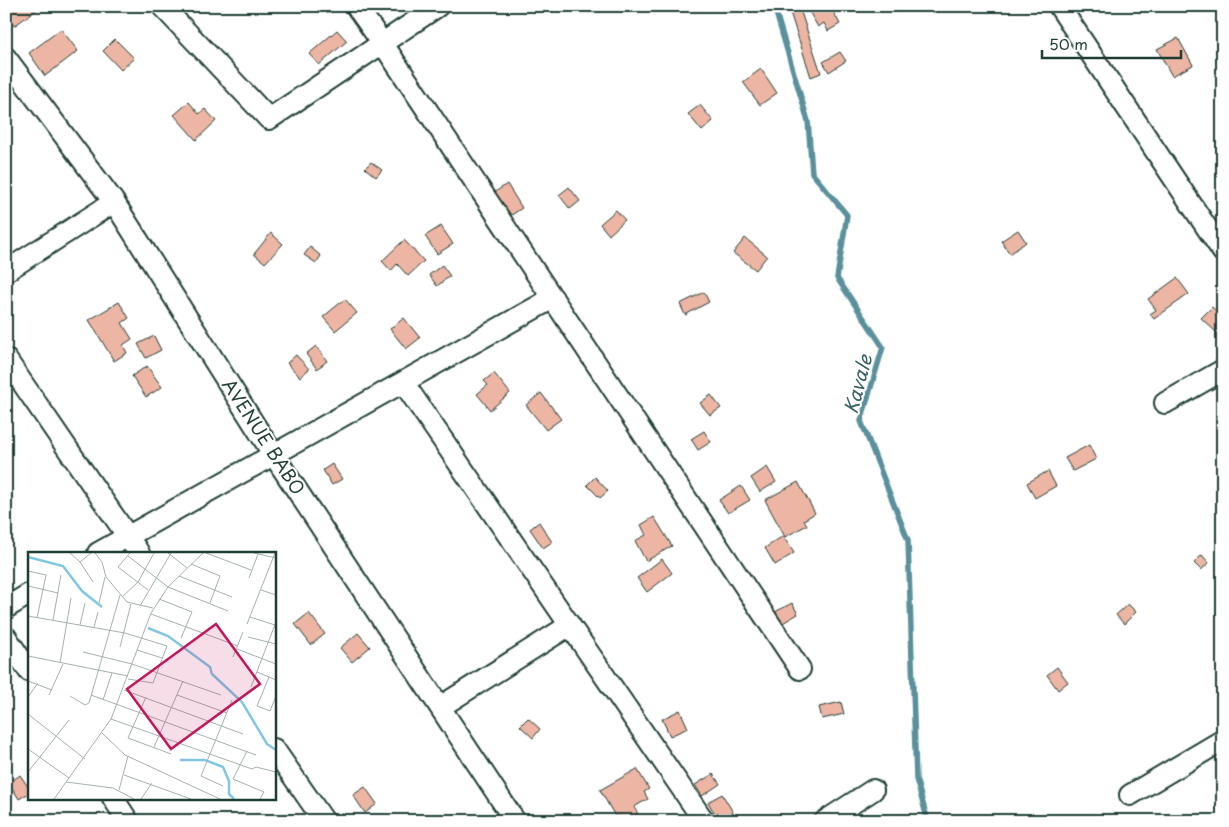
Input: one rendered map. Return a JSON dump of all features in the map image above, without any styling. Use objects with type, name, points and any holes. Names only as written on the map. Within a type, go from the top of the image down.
[{"type":"street","points":[[162,6],[269,119],[438,6]]},
{"type":"street","points":[[356,6],[800,669]]},
{"type":"street","points":[[1059,6],[1223,252]]},
{"type":"street","name":"AVENUE BABO","points":[[6,58],[114,202],[273,454],[515,821]]},
{"type":"street","points":[[6,271],[114,202]]},
{"type":"street","points":[[100,552],[553,298]]},
{"type":"street","points":[[6,359],[137,552]]},
{"type":"street","points":[[1165,403],[1223,370]]},
{"type":"street","points":[[403,382],[704,821]]},
{"type":"street","points":[[6,608],[28,595]]},
{"type":"street","points":[[440,707],[570,625]]},
{"type":"street","points":[[6,637],[28,669]]},
{"type":"street","points":[[1130,795],[1223,740]]},
{"type":"street","points":[[275,750],[324,821]]},
{"type":"street","points":[[825,821],[872,790]]},
{"type":"street","points":[[114,800],[128,821]]},
{"type":"building","points":[[6,6],[38,6],[39,8],[14,26],[6,16]]},
{"type":"building","points":[[788,6],[799,6],[821,73],[811,77]]},
{"type":"building","points":[[806,6],[830,6],[840,24],[828,31],[824,23],[818,27]]},
{"type":"building","points":[[61,29],[78,51],[45,76],[29,53]]},
{"type":"building","points":[[337,30],[347,41],[319,65],[309,54]]},
{"type":"building","points":[[1178,38],[1193,65],[1172,76],[1157,49]]},
{"type":"building","points":[[115,39],[134,58],[121,70],[103,51]]},
{"type":"building","points":[[840,52],[846,61],[829,72],[823,62]]},
{"type":"building","points":[[761,69],[777,93],[760,105],[743,82]]},
{"type":"building","points":[[189,102],[199,114],[205,109],[216,121],[196,140],[174,115]]},
{"type":"building","points":[[700,105],[713,121],[702,131],[688,114]]},
{"type":"building","points":[[371,162],[382,170],[376,177],[365,168]]},
{"type":"building","points":[[507,184],[522,208],[507,218],[492,194]]},
{"type":"building","points":[[569,187],[580,201],[570,209],[559,195]]},
{"type":"building","points":[[616,210],[625,220],[609,235],[600,224]]},
{"type":"building","points":[[441,226],[453,244],[437,254],[425,236]]},
{"type":"building","points":[[1018,230],[1026,242],[1010,254],[1001,241]]},
{"type":"building","points":[[271,233],[283,244],[265,263],[254,254]]},
{"type":"building","points":[[745,238],[767,256],[756,270],[733,253]]},
{"type":"building","points":[[404,240],[424,261],[408,276],[397,264],[391,271],[382,261]]},
{"type":"building","points":[[310,247],[321,256],[316,263],[304,255]]},
{"type":"building","points":[[442,265],[450,276],[437,286],[429,275]]},
{"type":"building","points":[[1177,278],[1189,294],[1154,319],[1150,314],[1156,310],[1148,299]]},
{"type":"building","points":[[704,292],[709,302],[685,315],[680,304]]},
{"type":"building","points":[[345,299],[357,313],[335,331],[323,317]]},
{"type":"building","points":[[119,302],[129,318],[122,323],[132,339],[123,345],[127,353],[114,361],[89,320]]},
{"type":"building","points":[[1212,307],[1223,317],[1223,325],[1216,332],[1201,318]]},
{"type":"building","points":[[404,318],[420,338],[406,349],[390,329]]},
{"type":"building","points":[[154,336],[161,350],[146,358],[138,344]]},
{"type":"building","points":[[316,346],[327,361],[317,369],[306,354]]},
{"type":"building","points":[[296,355],[309,369],[300,377],[287,363]]},
{"type":"building","points":[[147,366],[162,387],[146,397],[132,376]]},
{"type":"building","points":[[494,373],[510,393],[490,410],[477,394],[488,385],[484,381]]},
{"type":"building","points":[[541,393],[561,419],[546,430],[526,405]]},
{"type":"building","points":[[711,395],[721,408],[710,415],[700,403]]},
{"type":"building","points":[[704,431],[711,442],[698,450],[691,439]]},
{"type":"building","points":[[1089,445],[1096,459],[1073,471],[1065,458]]},
{"type":"building","points":[[332,464],[342,479],[332,485],[323,470]]},
{"type":"building","points":[[767,467],[776,482],[760,492],[751,478]]},
{"type":"building","points":[[1048,471],[1056,486],[1035,498],[1027,483]]},
{"type":"building","points":[[595,477],[608,491],[600,498],[587,485]]},
{"type":"building","points":[[798,482],[815,513],[804,520],[807,525],[785,537],[765,500]]},
{"type":"building","points":[[741,486],[750,500],[728,513],[719,500]]},
{"type":"building","points":[[654,517],[672,546],[646,561],[635,541],[646,535],[641,525]]},
{"type":"building","points":[[539,522],[552,542],[543,548],[530,529]]},
{"type":"building","points":[[783,536],[794,553],[775,565],[765,548]]},
{"type":"building","points":[[1202,555],[1209,563],[1201,570],[1194,563]]},
{"type":"building","points":[[662,559],[672,573],[647,592],[637,578]]},
{"type":"building","points":[[792,603],[798,614],[781,624],[775,612]]},
{"type":"building","points":[[1128,604],[1136,612],[1124,624],[1116,615]]},
{"type":"building","points":[[309,613],[325,634],[311,645],[295,624]]},
{"type":"building","points":[[358,633],[370,647],[352,662],[340,648]]},
{"type":"building","points":[[1057,667],[1068,682],[1058,690],[1047,675]]},
{"type":"building","points":[[841,702],[844,714],[822,719],[819,707]]},
{"type":"building","points":[[680,710],[688,728],[670,736],[662,719]]},
{"type":"building","points":[[528,718],[540,729],[533,738],[520,726]]},
{"type":"building","points":[[637,769],[649,789],[644,792],[648,799],[634,807],[638,814],[622,821],[619,816],[616,818],[600,790]]},
{"type":"building","points":[[713,774],[720,784],[702,796],[695,785]]},
{"type":"building","points":[[20,775],[28,787],[28,794],[19,799],[9,783]]},
{"type":"building","points":[[365,787],[377,804],[365,813],[353,795]]},
{"type":"building","points":[[722,794],[733,812],[718,820],[708,802]]},
{"type":"waterway","name":"Kavale","points":[[774,6],[808,121],[812,173],[847,215],[837,278],[883,347],[861,421],[908,540],[916,779],[928,821]]}]
